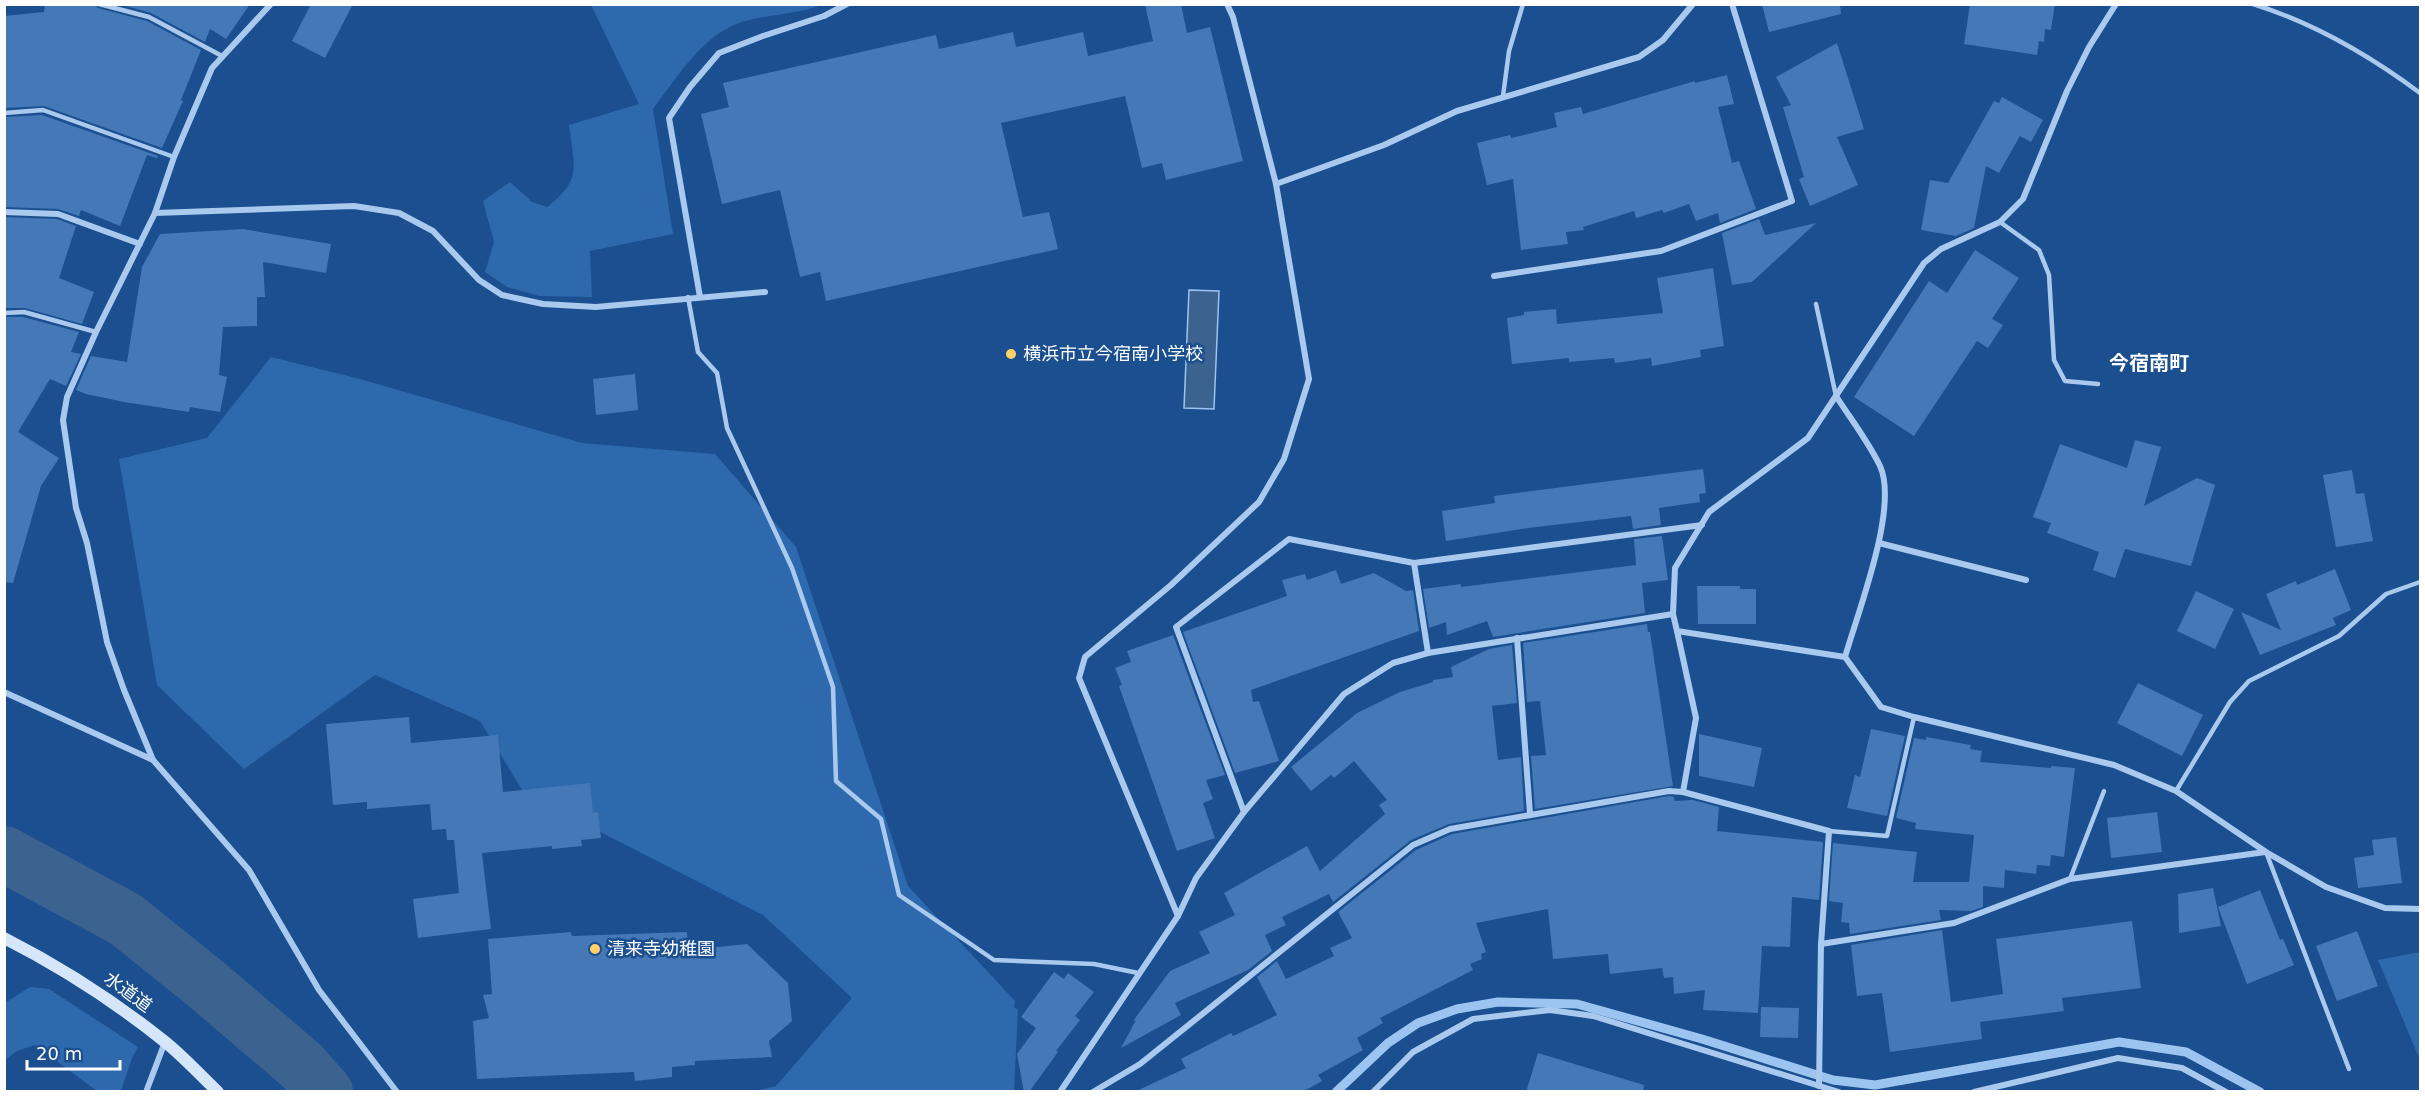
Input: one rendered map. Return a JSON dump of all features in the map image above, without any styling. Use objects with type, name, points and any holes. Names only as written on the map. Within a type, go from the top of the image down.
[{"type":"street","points":[[271,4],[212,68],[174,157],[155,213],[96,332],[67,397],[63,420],[76,508],[87,543],[107,642],[153,760],[249,870],[319,990],[397,1092]]},
{"type":"street","points":[[699,297],[669,118],[690,87],[719,53],[824,16],[847,4]]},
{"type":"street","points":[[1178,916],[1078,678],[1085,657],[1171,585],[1259,502],[1284,459],[1309,379],[1276,184],[1233,17],[1227,4]]},
{"type":"street","points":[[1276,184],[1384,145],[1457,111],[1639,57],[1663,40],[1693,4]]},
{"type":"street","points":[[1494,276],[1660,251],[1792,201],[1732,4]]},
{"type":"street","points":[[1683,792],[1696,718],[1673,614],[1675,568],[1709,512],[1808,438],[1924,263],[1941,249],[2000,222],[2023,199],[2067,91],[2089,47],[2116,4]]},
{"type":"street","points":[[155,213],[354,206],[399,213],[433,231],[479,280],[502,295],[543,304],[596,307],[688,297],[765,292]]},
{"type":"street","points":[[4,212],[58,214],[140,244]]},
{"type":"street","points":[[1836,396],[1881,467],[1886,501],[1879,543],[1845,657]]},
{"type":"street","points":[[1244,812],[1176,627],[1289,539],[1414,563],[1702,525]]},
{"type":"street","points":[[1879,543],[2026,580]]},
{"type":"street","points":[[1414,563],[1428,653]]},
{"type":"street","points":[[1060,1092],[1178,916],[1196,878],[1244,812],[1344,694],[1393,663],[1428,653],[1673,614]]},
{"type":"street","points":[[1677,631],[1845,657],[1881,706],[1914,717],[2114,765],[2176,791],[2266,852],[2326,887],[2385,908],[2421,909]]},
{"type":"street","points":[[1517,638],[1530,814]]},
{"type":"street","points":[[4,692],[153,760]]},
{"type":"street","points":[[1093,1092],[1140,1064],[1413,845],[1450,830],[1669,791],[1683,792],[1829,831],[1821,944],[1818,1086]]},
{"type":"street","points":[[1821,944],[1954,923],[2070,879],[2266,852]]},
{"type":"street","name":"水道道","points":[[4,938],[69,973],[103,995],[165,1042],[218,1092]]},
{"type":"street","points":[[1373,1092],[1413,1052],[1473,1019],[1550,1010],[1593,1016],[1839,1092]]},
{"type":"street","points":[[146,1092],[165,1042]]},
{"type":"street","points":[[1974,1092],[2118,1058],[2182,1068],[2226,1092]]},
{"type":"lane","points":[[99,4],[149,18],[222,56]]},
{"type":"lane","points":[[1503,96],[1509,51],[1523,4]]},
{"type":"lane","points":[[2253,4],[2288,15],[2322,31],[2392,72],[2421,93]]},
{"type":"lane","points":[[4,113],[43,110],[174,157]]},
{"type":"lane","points":[[2000,222],[2039,250],[2049,275],[2054,360],[2065,381],[2098,384]]},
{"type":"lane","points":[[688,297],[698,352],[717,373],[727,428],[792,568],[833,687],[836,781],[881,819],[899,896],[994,960],[1094,964],[1138,973]]},
{"type":"lane","points":[[1816,304],[1836,396]]},
{"type":"lane","points":[[4,313],[24,312],[96,332]]},
{"type":"lane","points":[[2176,791],[2230,702],[2249,681],[2339,636],[2386,594],[2421,582]]},
{"type":"lane","points":[[1829,831],[1887,836],[1914,717]]},
{"type":"lane","points":[[2070,879],[2104,791]]},
{"type":"lane","points":[[2266,852],[2349,1070]]},
{"type":"shaded area","points":[[591,5],[822,5],[733,25],[719,33],[694,56],[653,109],[673,234],[590,251],[592,297],[539,296],[507,287],[485,272],[494,242],[483,201],[510,182],[532,202],[547,207],[571,180],[574,162],[569,125],[639,104]]},
{"type":"shaded area","points":[[1189,290],[1219,291],[1214,409],[1184,408]]},
{"type":"shaded area","points":[[271,357],[360,379],[582,443],[715,454],[796,547],[908,886],[1015,1001],[1014,1007],[1018,1010],[1014,1091],[756,1091],[776,1086],[852,998],[763,915],[524,793],[480,721],[375,675],[244,769],[157,685],[119,459],[207,438]]},
{"type":"shaded area","points":[[2420,952],[2420,1060],[2378,960]]},
{"type":"shaded area","points":[[30,987],[49,989],[138,1047],[121,1091],[97,1091],[35,1045],[17,1051],[5,1060],[5,1003]]},
{"type":"building","points":[[45,4],[95,4],[98,8],[147,21],[201,50],[181,100],[183,101],[162,148],[44,106],[4,108],[4,16],[44,12]]},
{"type":"building","points":[[119,4],[250,4],[226,39],[210,29],[205,42],[151,13]]},
{"type":"building","points":[[311,4],[353,4],[325,58],[292,41]]},
{"type":"building","points":[[1145,4],[1181,4],[1187,33],[1210,27],[1243,161],[1166,180],[1162,163],[1142,168],[1125,96],[1001,123],[1023,217],[1049,212],[1058,249],[826,301],[820,272],[800,277],[780,190],[722,204],[701,114],[729,107],[723,83],[936,35],[939,49],[1013,32],[1016,47],[1083,32],[1088,56],[1153,41]]},
{"type":"building","points":[[1762,4],[1840,4],[1841,14],[1769,32]]},
{"type":"building","points":[[1970,4],[2055,4],[2051,30],[2045,29],[2044,42],[2039,41],[2037,55],[1964,44]]},
{"type":"building","points":[[1837,43],[1864,129],[1837,137],[1858,185],[1810,206],[1799,179],[1804,177],[1783,107],[1791,105],[1776,77]]},
{"type":"building","points":[[1727,75],[1734,104],[1718,107],[1732,163],[1739,161],[1756,209],[1720,223],[1718,213],[1696,221],[1689,204],[1664,213],[1662,210],[1636,218],[1634,211],[1583,227],[1584,230],[1566,232],[1568,244],[1521,250],[1513,179],[1487,185],[1477,143],[1557,127],[1554,113],[1581,107],[1583,114],[1695,81],[1695,83]]},
{"type":"building","points":[[2002,97],[2043,120],[2031,142],[2020,136],[1999,173],[1986,166],[1974,228],[1956,236],[1921,230],[1930,180],[1948,183],[1994,101],[1999,103]]},
{"type":"building","points":[[42,115],[158,156],[157,158],[147,155],[120,226],[81,210],[79,216],[58,209],[4,207],[4,117]]},
{"type":"building","points":[[4,217],[57,219],[76,226],[59,278],[94,292],[82,324],[25,308],[4,308]]},
{"type":"building","points":[[1759,219],[1765,235],[1816,223],[1752,282],[1732,285],[1722,233]]},
{"type":"building","points":[[243,229],[331,244],[326,273],[263,262],[265,297],[257,297],[257,326],[223,327],[219,375],[227,377],[220,412],[190,407],[189,412],[124,402],[76,390],[91,356],[127,362],[142,267],[160,234]]},
{"type":"building","points":[[1975,250],[2019,278],[1992,319],[2003,325],[1988,348],[1977,341],[1914,436],[1854,397],[1929,281],[1947,293]]},
{"type":"building","points":[[1713,268],[1724,346],[1700,350],[1701,357],[1652,366],[1651,358],[1615,363],[1614,358],[1569,362],[1569,358],[1512,364],[1507,318],[1524,315],[1524,312],[1556,309],[1557,324],[1663,313],[1657,278]]},
{"type":"building","points":[[4,317],[23,317],[79,332],[71,352],[81,354],[66,386],[50,379],[18,432],[59,458],[41,486],[13,583],[4,582]]},
{"type":"building","points":[[635,374],[638,410],[596,415],[593,379]]},
{"type":"building","points":[[2135,440],[2161,447],[2144,506],[2197,478],[2215,485],[2191,566],[2125,549],[2115,578],[2093,570],[2099,552],[2047,533],[2051,523],[2033,517],[2060,444],[2127,468]]},
{"type":"building","points":[[1703,469],[1706,493],[1699,494],[1700,502],[1659,508],[1661,525],[1633,529],[1631,516],[1528,528],[1446,541],[1442,511],[1495,503],[1494,496]]},
{"type":"building","points":[[2352,470],[2356,494],[2364,493],[2373,541],[2336,547],[2323,475]]},
{"type":"building","points":[[1662,536],[1668,580],[1642,583],[1645,613],[1493,637],[1487,621],[1447,635],[1446,622],[1429,628],[1423,589],[1461,584],[1461,587],[1636,565],[1634,539]]},
{"type":"building","points":[[2335,569],[2351,610],[2333,618],[2336,625],[2260,655],[2241,612],[2281,630],[2266,594],[2296,581],[2297,585]]},
{"type":"building","points":[[1336,570],[1341,584],[1374,573],[1406,591],[1413,590],[1419,631],[1251,690],[1253,702],[1259,701],[1279,761],[1235,773],[1183,632],[1287,596],[1282,580],[1305,574],[1307,580]]},
{"type":"building","points":[[1697,586],[1740,586],[1740,589],[1756,589],[1756,624],[1698,624]]},
{"type":"building","points":[[2196,591],[2234,609],[2215,649],[2177,631]]},
{"type":"building","points":[[1647,624],[1673,786],[1535,809],[1531,756],[1546,755],[1540,701],[1527,702],[1523,643]]},
{"type":"building","points":[[1173,635],[1225,775],[1206,780],[1213,799],[1203,803],[1215,838],[1177,851],[1119,686],[1122,685],[1115,668],[1131,662],[1127,651]]},
{"type":"building","points":[[1512,645],[1517,703],[1492,706],[1498,760],[1521,757],[1524,811],[1449,824],[1411,840],[1333,902],[1329,894],[1282,917],[1286,925],[1265,935],[1272,951],[1248,970],[1175,1003],[1181,1015],[1121,1048],[1136,1020],[1133,1021],[1170,971],[1210,953],[1199,932],[1235,915],[1224,893],[1307,846],[1320,871],[1385,814],[1379,805],[1387,800],[1354,761],[1334,778],[1331,775],[1311,791],[1291,767],[1357,713],[1400,692],[1433,682],[1433,680],[1453,677],[1451,667],[1489,649]]},
{"type":"building","points":[[2138,683],[2203,715],[2182,756],[2117,723]]},
{"type":"building","points":[[409,717],[411,743],[498,735],[503,792],[590,783],[593,813],[598,812],[601,838],[581,840],[582,846],[552,849],[552,846],[482,853],[491,929],[418,938],[413,899],[459,893],[454,840],[447,840],[446,829],[432,830],[430,804],[367,809],[367,802],[333,805],[326,724]]},
{"type":"building","points":[[1871,729],[1905,736],[1887,816],[1847,808],[1855,775],[1860,777]]},
{"type":"building","points":[[1699,734],[1762,748],[1754,787],[1699,776]]},
{"type":"building","points":[[1926,737],[1971,745],[1970,749],[1982,751],[1980,762],[2075,768],[2064,857],[2051,855],[2050,866],[2037,865],[2036,874],[2005,870],[2004,888],[1983,886],[1983,907],[1971,911],[1939,910],[1941,920],[1850,934],[1849,923],[1841,922],[1843,903],[1829,901],[1833,843],[1917,852],[1913,882],[1969,882],[1974,835],[1915,829],[1916,823],[1896,818],[1914,738],[1926,740]]},
{"type":"building","points":[[1669,796],[1674,797],[1675,801],[1693,800],[1719,807],[1717,831],[1823,842],[1819,900],[1792,897],[1790,947],[1762,946],[1758,1013],[1703,1010],[1705,990],[1674,994],[1673,977],[1664,978],[1662,968],[1610,974],[1608,954],[1553,959],[1548,909],[1476,923],[1486,952],[1481,954],[1482,959],[1470,964],[1473,970],[1380,1018],[1383,1023],[1357,1038],[1363,1050],[1318,1075],[1322,1081],[1302,1092],[1134,1092],[1186,1068],[1181,1059],[1231,1033],[1233,1036],[1277,1015],[1257,977],[1277,961],[1286,979],[1334,956],[1330,948],[1352,938],[1338,912],[1416,850],[1452,834]]},
{"type":"building","points":[[2157,812],[2162,852],[2111,858],[2107,818]]},
{"type":"building","points":[[2396,837],[2402,883],[2358,888],[2354,858],[2374,855],[2372,840]]},
{"type":"building","points":[[2213,888],[2221,926],[2179,933],[2178,894]]},
{"type":"building","points":[[2260,890],[2280,940],[2283,939],[2294,965],[2247,984],[2218,907]]},
{"type":"building","points":[[2132,921],[2141,988],[2062,998],[2064,1011],[1980,1022],[1982,1039],[1890,1052],[1882,993],[1857,996],[1851,945],[1942,930],[1951,1002],[2003,994],[1996,939]]},
{"type":"building","points":[[2357,931],[2378,986],[2337,1001],[2316,946]]},
{"type":"building","points":[[571,932],[572,936],[687,932],[688,950],[747,944],[788,983],[792,1021],[769,1041],[772,1057],[695,1061],[695,1065],[672,1067],[672,1077],[635,1081],[634,1072],[477,1079],[473,1021],[489,1018],[483,995],[492,994],[488,939]]},
{"type":"building","points":[[1054,972],[1064,979],[1068,973],[1094,992],[1075,1016],[1080,1020],[1056,1051],[1058,1052],[1029,1092],[1024,1092],[1017,1054],[1036,1028],[1021,1017]]},
{"type":"building","points":[[1761,1007],[1799,1008],[1798,1038],[1760,1037]]},
{"type":"building","points":[[1538,1053],[1644,1085],[1643,1092],[1526,1092]]},
{"type":"waterway","points":[[4,854],[125,919],[301,1065],[325,1092]]},
{"type":"waterway","points":[[1336,1092],[1388,1043],[1418,1023],[1457,1009],[1498,1002],[1577,1004],[1702,1039],[1833,1080],[1875,1085],[2119,1042],[2186,1052],[2260,1092]]},
{"type":"place","name":"横浜市立今宿南小学校","points":[[1011,354]]},
{"type":"place","name":"清来寺幼稚園","points":[[595,949]]},
{"type":"district","name":"今宿南町","points":[[2149,363]]}]
